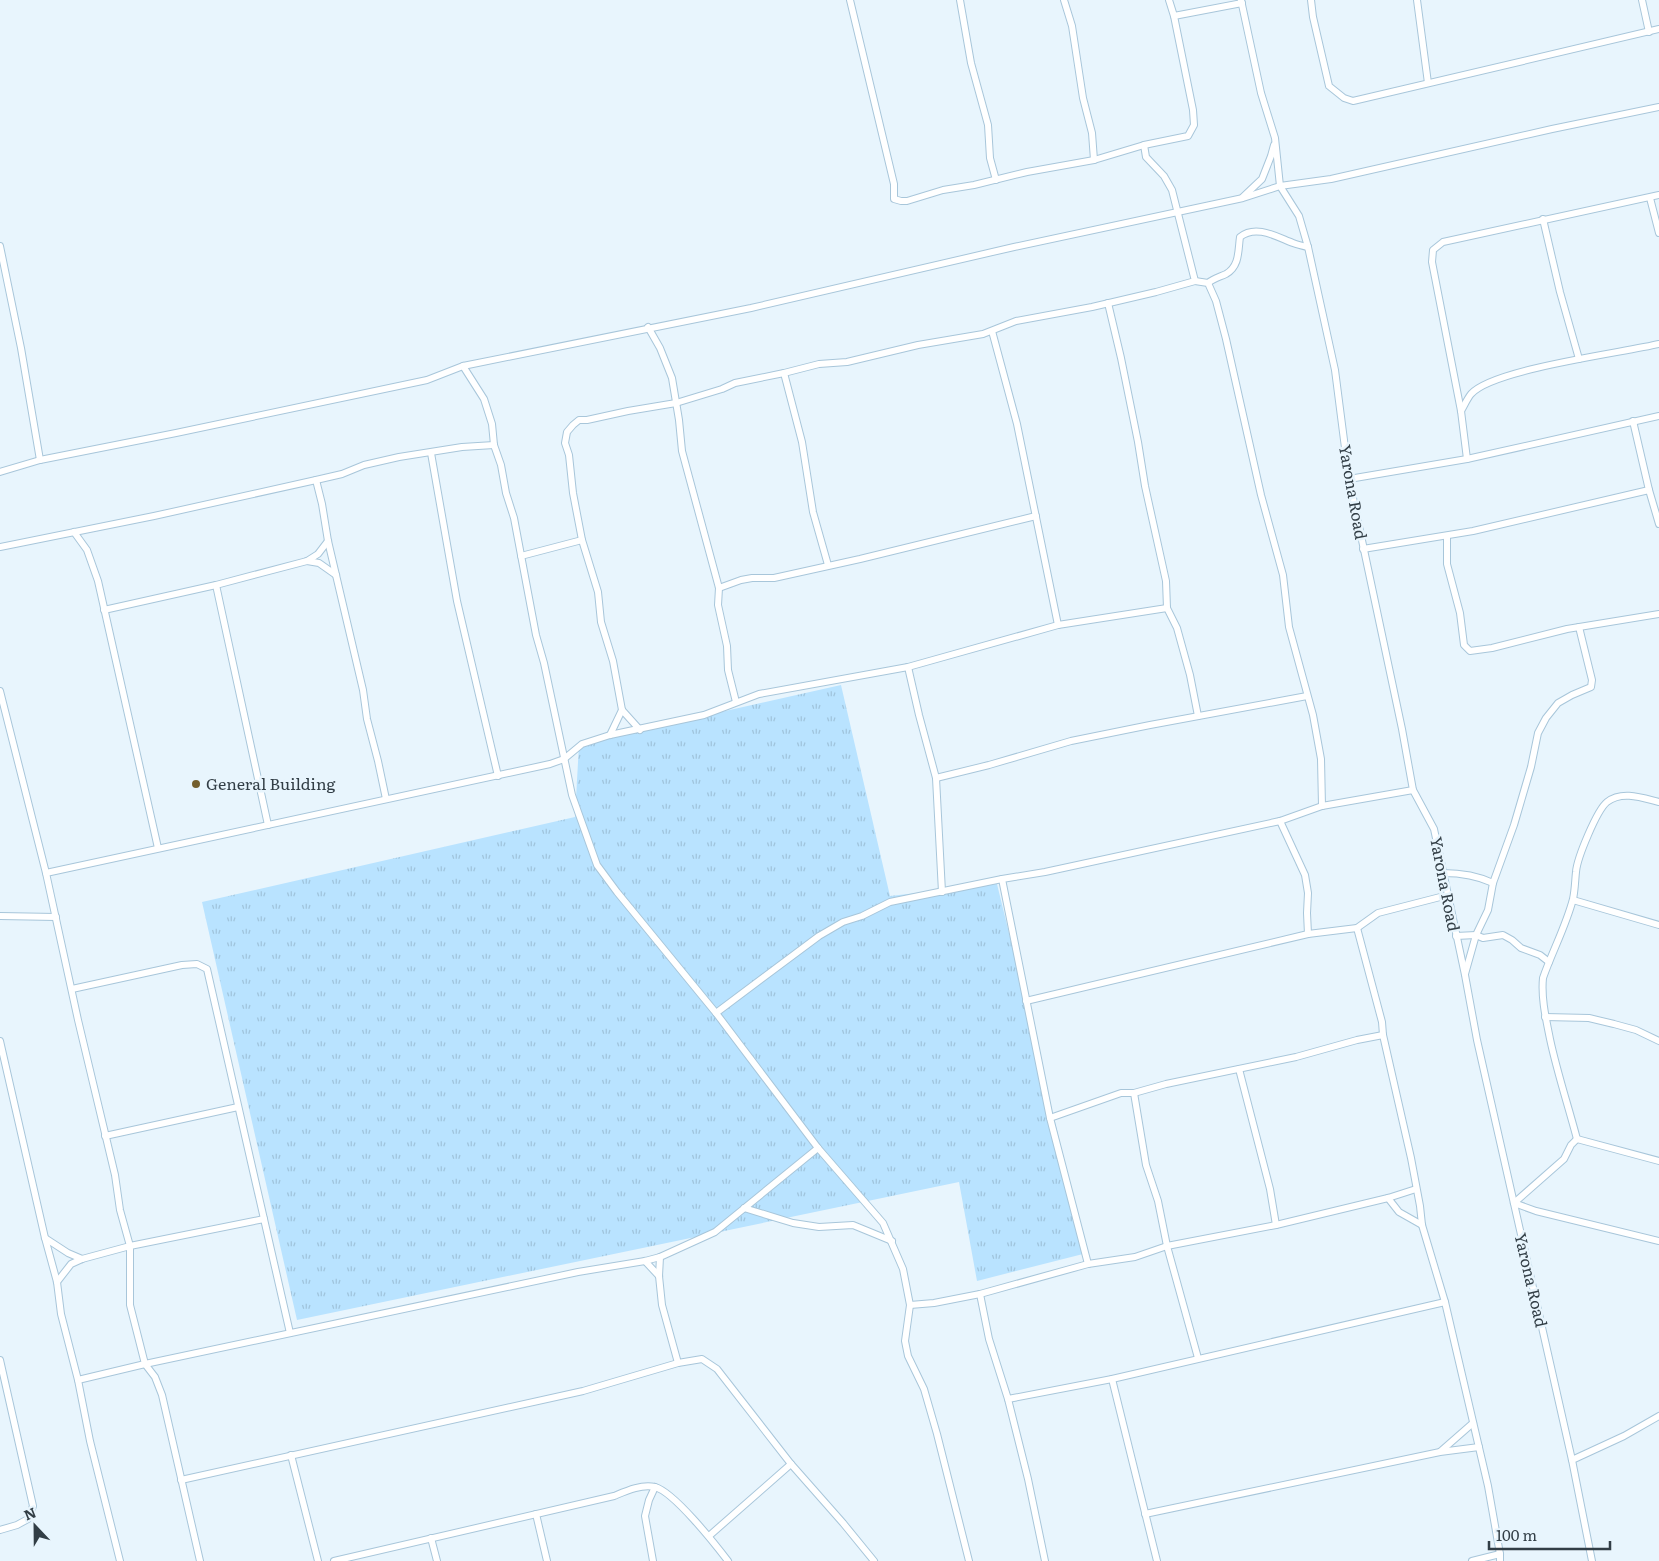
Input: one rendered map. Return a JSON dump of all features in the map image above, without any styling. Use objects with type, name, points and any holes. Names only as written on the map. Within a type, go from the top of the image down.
[{"type":"street","points":[[850,0],[894,184],[894,198],[901,201],[1027,172],[1094,160],[1144,145],[1188,136],[1193,129],[1193,110],[1169,0]]},
{"type":"street","points":[[960,0],[971,63],[988,125],[990,158],[996,180]]},
{"type":"street","points":[[1064,0],[1072,26],[1083,98],[1092,133],[1094,160]]},
{"type":"street","points":[[1311,0],[1313,17],[1329,86],[1344,98],[1353,101],[1659,29]]},
{"type":"street","points":[[1417,0],[1428,82]]},
{"type":"street","points":[[1642,0],[1649,32]]},
{"type":"street","points":[[1174,16],[1242,2],[1261,93],[1275,138],[1280,186]]},
{"type":"street","points":[[0,472],[40,460],[427,380],[463,366],[648,327],[751,308],[1014,247],[1243,198],[1280,186],[1331,180],[1552,129],[1659,107]]},
{"type":"street","points":[[1243,198],[1262,179],[1271,156],[1275,138]]},
{"type":"street","points":[[1144,145],[1146,157],[1164,176],[1172,190],[1195,281]]},
{"type":"street","name":"Yarona Road","points":[[1280,186],[1299,216],[1308,247],[1335,370],[1348,479],[1402,729],[1413,790],[1434,829],[1477,1040],[1572,1460],[1592,1561]]},
{"type":"street","points":[[1467,459],[1461,411],[1432,262],[1433,250],[1442,242],[1543,219],[1659,196]]},
{"type":"street","points":[[1650,198],[1659,233]]},
{"type":"street","points":[[1543,219],[1560,292],[1580,359]]},
{"type":"street","points":[[1208,283],[1213,278],[1227,273],[1234,267],[1238,259],[1240,237],[1244,233],[1255,231],[1308,247]]},
{"type":"street","points":[[0,246],[21,348],[40,460]]},
{"type":"street","points":[[640,730],[622,710],[613,662],[601,622],[598,592],[582,540],[573,493],[569,455],[565,443],[567,432],[579,420],[676,403],[722,389],[735,383],[818,364],[847,362],[918,344],[992,331],[1006,324],[1021,320],[1108,303],[1195,281],[1208,283]]},
{"type":"street","points":[[1208,283],[1216,300],[1283,575],[1289,627],[1313,715],[1320,759],[1322,806]]},
{"type":"street","points":[[1108,303],[1166,580],[1168,608],[1177,628],[1190,675],[1198,716]]},
{"type":"street","points":[[648,327],[667,362],[675,390],[682,451],[719,588],[718,605],[727,646],[728,670],[736,702]]},
{"type":"street","points":[[992,331],[1017,424],[1058,625]]},
{"type":"street","points":[[1461,411],[1471,394],[1482,386],[1508,375],[1659,344]]},
{"type":"street","points":[[463,366],[484,399],[492,424],[494,445],[514,518],[536,635],[572,795],[597,865],[716,1013],[818,1148],[883,1223],[903,1269],[910,1305],[905,1341],[908,1356],[924,1389],[970,1561]]},
{"type":"street","points":[[784,373],[802,442],[813,512],[828,565]]},
{"type":"street","points":[[1348,479],[1467,459],[1659,416]]},
{"type":"street","points":[[1633,421],[1659,524]]},
{"type":"street","points":[[0,547],[316,480],[342,474],[364,465],[399,457],[462,447],[494,445]]},
{"type":"street","points":[[431,453],[458,602],[498,776]]},
{"type":"street","points":[[316,480],[386,799]]},
{"type":"street","points":[[1363,549],[1473,532],[1649,490]]},
{"type":"street","points":[[719,588],[741,580],[774,578],[915,547],[1036,516]]},
{"type":"street","points":[[74,532],[87,550],[98,581],[158,848]]},
{"type":"street","points":[[1447,536],[1447,564],[1460,613],[1464,645],[1470,651],[1492,648],[1567,629],[1659,614]]},
{"type":"street","points":[[521,556],[582,540]]},
{"type":"street","points":[[104,610],[216,586],[307,561],[318,554],[328,541]]},
{"type":"street","points":[[307,561],[319,563],[336,576]]},
{"type":"street","points":[[216,586],[268,825]]},
{"type":"street","points":[[46,873],[550,764],[564,759],[582,744],[610,735],[704,715],[759,694],[908,667],[1058,625],[1168,608]]},
{"type":"street","points":[[1465,975],[1476,936],[1488,910],[1493,883],[1531,767],[1538,733],[1546,718],[1558,703],[1591,687],[1592,680],[1579,627]]},
{"type":"street","points":[[908,667],[936,778],[942,892]]},
{"type":"street","points":[[0,691],[46,873],[115,1175],[120,1210],[130,1246],[130,1305],[145,1364],[155,1377],[162,1395],[200,1561]]},
{"type":"street","points":[[936,778],[1071,741],[1308,696]]},
{"type":"street","points":[[610,735],[622,710]]},
{"type":"street","points":[[716,1013],[819,936],[843,922],[862,916],[890,902],[1045,872],[1280,821],[1322,806],[1413,790]]},
{"type":"street","points":[[1577,1139],[1555,1063],[1545,1016],[1542,988],[1543,978],[1573,900],[1576,871],[1582,848],[1599,812],[1607,802],[1622,796],[1634,795],[1659,802]]},
{"type":"street","points":[[1280,821],[1305,875],[1308,893],[1308,934]]},
{"type":"street","points":[[1443,873],[1481,877],[1493,883]]},
{"type":"street","points":[[1002,879],[1050,1118],[1088,1264]]},
{"type":"street","points":[[1026,1001],[1308,934],[1357,928],[1378,913],[1448,895]]},
{"type":"street","points":[[1573,900],[1659,925]]},
{"type":"street","points":[[0,916],[56,916]]},
{"type":"street","points":[[1357,928],[1382,1022],[1383,1035],[1411,1158],[1422,1225],[1446,1302],[1488,1486],[1500,1558],[1472,1561]]},
{"type":"street","points":[[1456,936],[1483,938],[1503,935],[1521,948],[1540,955],[1549,962]]},
{"type":"street","points":[[72,989],[182,965],[197,964],[207,969],[290,1333]]},
{"type":"street","points":[[1545,1016],[1589,1018],[1636,1030],[1659,1040]]},
{"type":"street","points":[[1050,1118],[1121,1092],[1134,1093],[1166,1084],[1238,1070],[1383,1035]]},
{"type":"street","points":[[0,1041],[45,1238],[57,1282],[61,1314],[78,1380],[90,1442],[120,1561]]},
{"type":"street","points":[[1238,1070],[1270,1189],[1276,1225]]},
{"type":"street","points":[[1134,1093],[1146,1165],[1158,1201],[1167,1246],[1198,1358]]},
{"type":"street","points":[[105,1136],[238,1107]]},
{"type":"street","points":[[1577,1139],[1571,1145],[1564,1158],[1514,1203],[1536,1211],[1659,1242]]},
{"type":"street","points":[[1577,1139],[1659,1160]]},
{"type":"street","points":[[78,1380],[578,1272],[660,1257],[715,1232],[818,1148]]},
{"type":"street","points":[[910,1305],[934,1303],[980,1294],[1088,1264],[1135,1257],[1167,1246],[1276,1225],[1416,1190]]},
{"type":"street","points":[[1388,1198],[1399,1212],[1422,1225]]},
{"type":"street","points":[[744,1208],[793,1223],[819,1227],[853,1225],[892,1241]]},
{"type":"street","points":[[57,1282],[70,1264],[82,1258],[130,1246],[264,1219]]},
{"type":"street","points":[[45,1238],[68,1253],[82,1258]]},
{"type":"street","points":[[660,1257],[659,1276],[662,1304],[678,1364]]},
{"type":"street","points":[[645,1261],[659,1276]]},
{"type":"street","points":[[980,1294],[989,1339],[1008,1398],[1028,1479],[1045,1561]]},
{"type":"street","points":[[1008,1398],[1112,1379],[1446,1302]]},
{"type":"street","points":[[181,1480],[583,1391],[702,1359],[717,1368],[791,1464],[874,1561]]},
{"type":"street","points":[[0,1360],[33,1506],[28,1519],[17,1525],[0,1530]]},
{"type":"street","points":[[1112,1379],[1157,1561]]},
{"type":"street","points":[[1572,1460],[1624,1436],[1659,1416]]},
{"type":"street","points":[[1440,1452],[1473,1423]]},
{"type":"street","points":[[1145,1514],[1440,1452],[1479,1447]]},
{"type":"street","points":[[290,1455],[318,1561]]},
{"type":"street","points":[[709,1536],[791,1464]]},
{"type":"street","points":[[334,1561],[614,1496],[639,1487],[655,1487],[671,1496],[709,1536],[728,1561]]},
{"type":"street","points":[[653,1561],[644,1516],[655,1487]]},
{"type":"street","points":[[536,1514],[547,1561]]},
{"type":"street","points":[[432,1538],[437,1561]]},
{"type":"green space","points":[[841,685],[890,896],[997,884],[1087,1253],[977,1281],[959,1182],[297,1320],[202,902],[575,817],[579,744]]},
{"type":"place","name":"General Building","points":[[196,784]]}]
